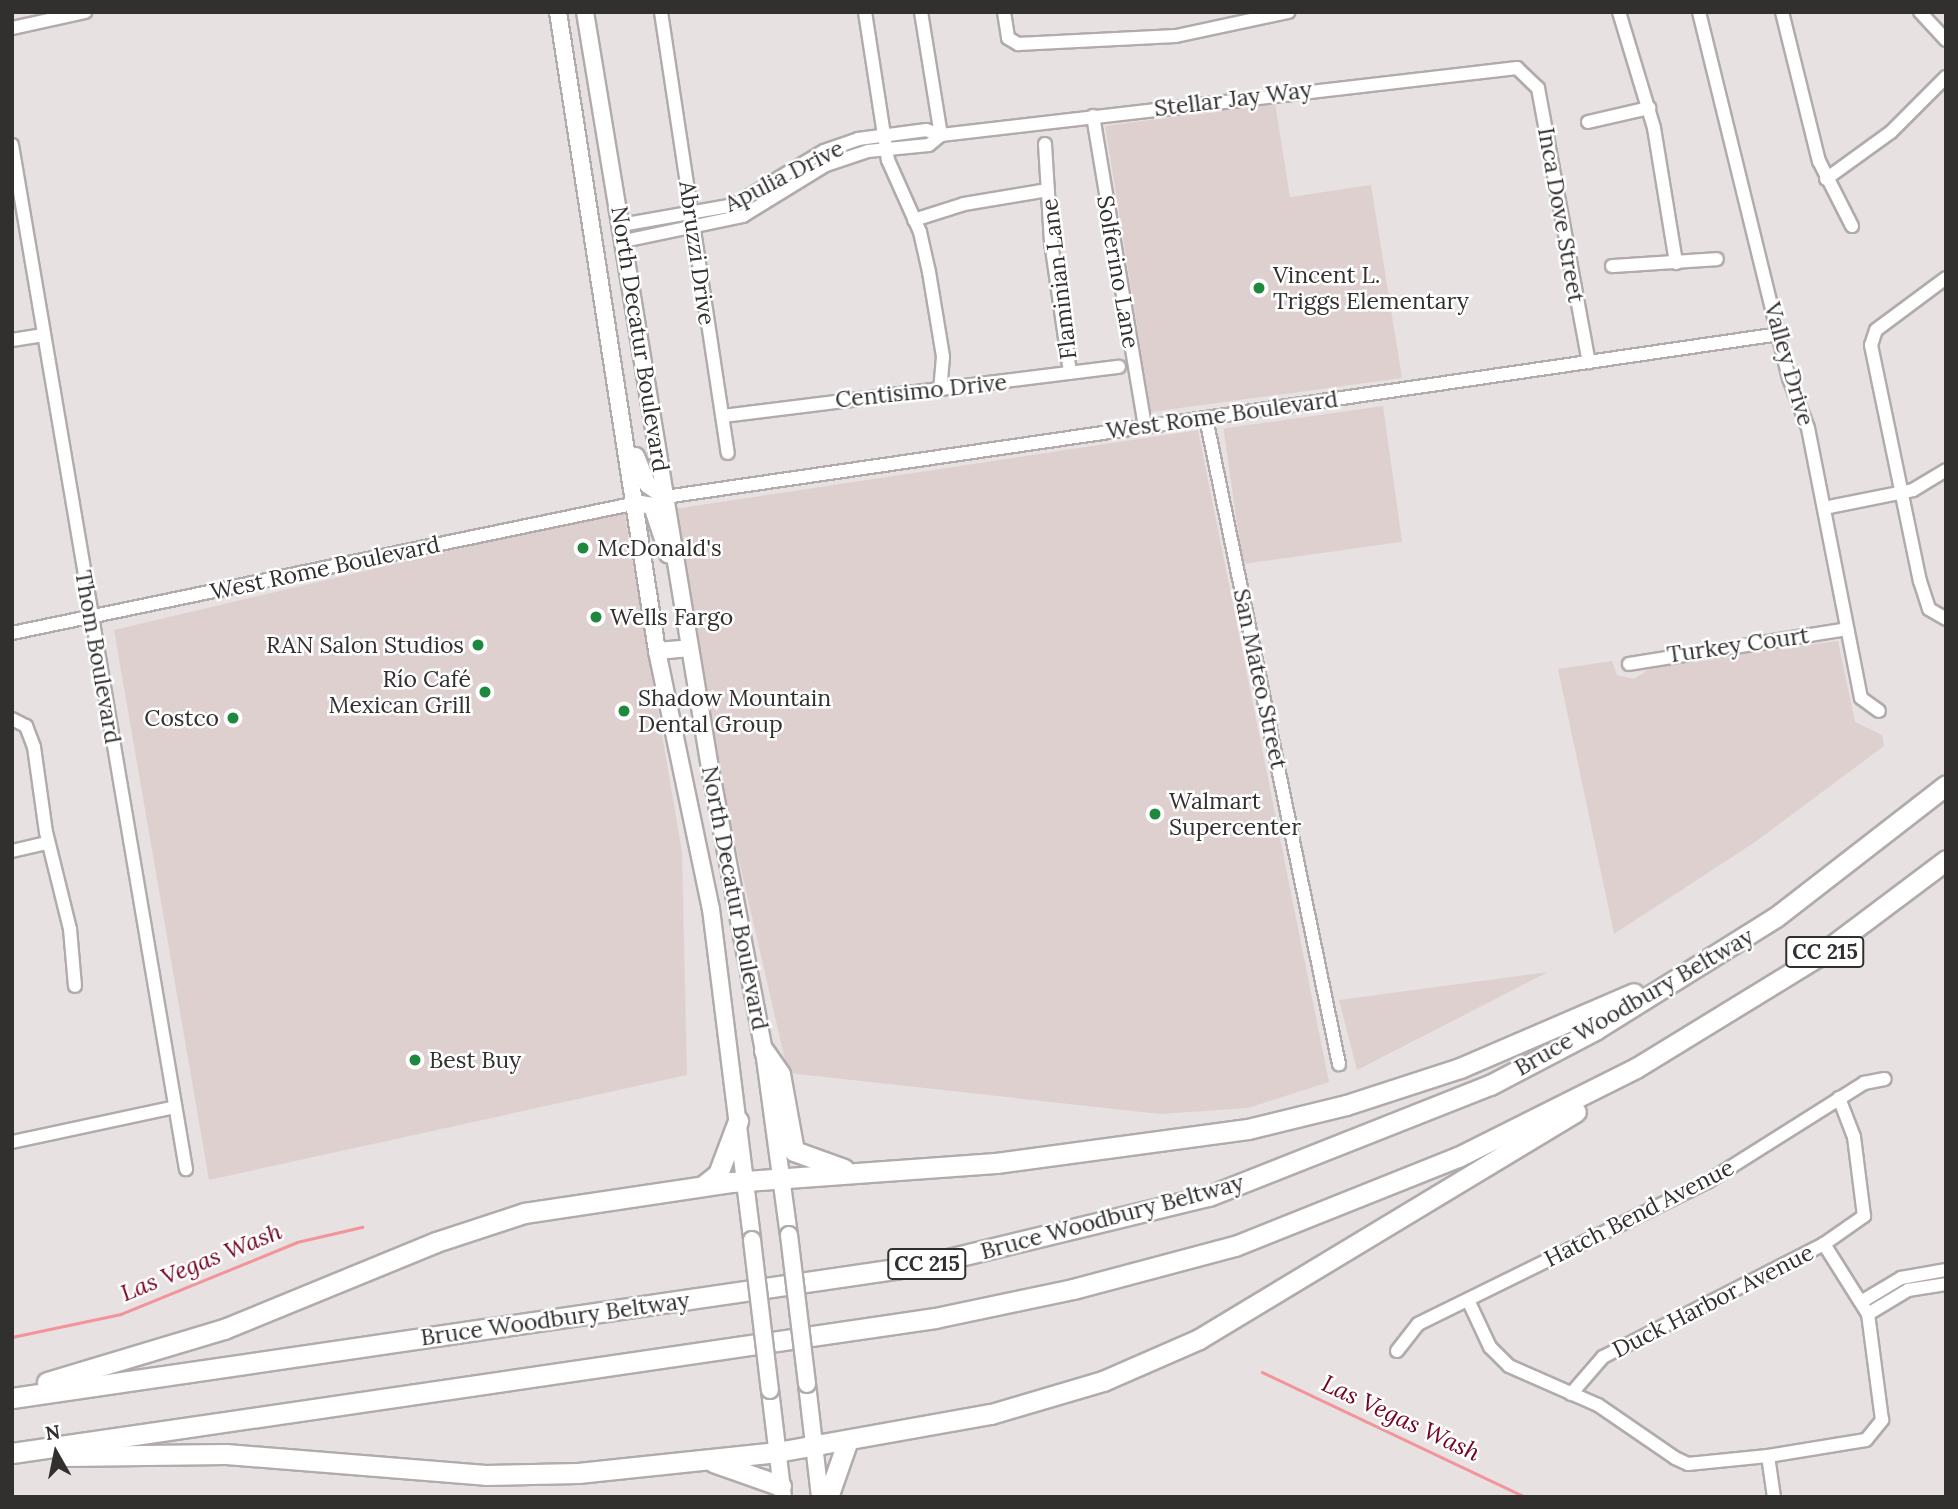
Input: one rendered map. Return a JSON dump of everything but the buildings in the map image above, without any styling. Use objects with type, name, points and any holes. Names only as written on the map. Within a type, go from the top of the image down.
[{"type":"highway","name":"Bruce Woodbury Beltway","points":[[12,1398],[923,1265],[1209,1196],[1490,1085],[1605,1023],[1776,918],[1946,785]]},
{"type":"highway","name":"CC 215","points":[[12,1456],[935,1318],[1073,1289],[1235,1246],[1383,1191],[1528,1124],[1696,1033],[1817,957],[1946,860]]},
{"type":"highway","points":[[12,1391],[224,1329],[504,1219],[601,1198],[745,1180],[1145,1146],[1346,1105],[1524,1043],[1776,918]]},
{"type":"highway","points":[[12,1456],[226,1454],[507,1476],[777,1452],[1048,1399],[1187,1344],[1511,1153],[1696,1033]]},
{"type":"highway","points":[[764,1051],[780,1074],[794,1151],[855,1172]]},
{"type":"highway","points":[[704,1186],[718,1174],[738,1121]]},
{"type":"highway","points":[[828,1497],[848,1440]]},
{"type":"highway","points":[[705,1460],[782,1492]]},
{"type":"main road","name":"North Decatur Boulevard","points":[[558,12],[626,432],[657,651],[664,672],[713,920],[782,1492]]},
{"type":"main road","name":"North Decatur Boulevard","points":[[585,12],[690,648],[764,1051],[782,1177],[820,1497]]},
{"type":"main road","points":[[626,432],[648,485],[665,497]]},
{"type":"main road","points":[[637,503],[652,506],[679,582]]},
{"type":"main road","points":[[657,651],[690,648]]},
{"type":"main road","points":[[664,672],[694,670]]},
{"type":"street","points":[[12,28],[85,12]]},
{"type":"street","name":"Abruzzi Drive","points":[[661,12],[673,120],[696,221],[706,324],[728,453]]},
{"type":"street","points":[[865,12],[886,150],[914,220],[935,306],[943,358],[940,389]]},
{"type":"street","points":[[921,12],[941,135]]},
{"type":"street","points":[[1004,12],[1012,43],[1177,36],[1288,12]]},
{"type":"street","points":[[1619,12],[1649,108],[1676,263]]},
{"type":"street","name":"Valley Drive","points":[[1699,12],[1779,334],[1808,428],[1861,698],[1879,711]]},
{"type":"street","points":[[1782,12],[1826,179],[1852,226]]},
{"type":"street","points":[[1920,12],[1946,40]]},
{"type":"street","name":"Stellar Jay Way","points":[[941,135],[1494,68],[1526,72]]},
{"type":"street","name":"Inca Dove Street","points":[[1526,72],[1538,88],[1588,362]]},
{"type":"street","points":[[1826,179],[1882,141],[1946,77]]},
{"type":"street","points":[[1588,122],[1649,108]]},
{"type":"street","name":"Solferino Lane","points":[[1093,116],[1145,427]]},
{"type":"street","name":"Apulia Drive","points":[[696,221],[750,198],[824,151],[884,135],[926,130],[941,135]]},
{"type":"street","name":"Apulia Drive","points":[[623,233],[760,208],[826,165],[886,150],[929,145],[941,135]]},
{"type":"street","name":"Flaminian Lane","points":[[1045,144],[1070,373]]},
{"type":"street","name":"Thom Boulevard","points":[[12,145],[186,1169]]},
{"type":"street","points":[[914,220],[964,204],[1048,190]]},
{"type":"street","points":[[1612,266],[1717,259]]},
{"type":"street","points":[[1944,618],[1925,598],[1872,337],[1946,278]]},
{"type":"street","name":"West Rome Boulevard","points":[[665,497],[1779,334]]},
{"type":"street","points":[[12,340],[44,335]]},
{"type":"street","name":"Centisimo Drive","points":[[723,416],[1119,367]]},
{"type":"street","name":"San Mateo Street","points":[[1206,418],[1339,1064]]},
{"type":"street","points":[[1824,508],[1902,492],[1946,470]]},
{"type":"street","name":"West Rome Boulevard","points":[[12,633],[637,503]]},
{"type":"street","name":"Turkey Court","points":[[1629,664],[1847,629]]},
{"type":"street","points":[[17,721],[34,747],[48,843],[70,929],[75,986]]},
{"type":"street","points":[[12,851],[48,843]]},
{"type":"street","name":"Hatch Bend Avenue","points":[[1397,1351],[1418,1324],[1707,1182],[1864,1083],[1885,1079]]},
{"type":"street","name":"Duck Harbor Avenue","points":[[1571,1394],[1603,1357],[1824,1244],[1864,1216],[1854,1137],[1839,1098]]},
{"type":"street","points":[[12,1142],[175,1107]]},
{"type":"street","points":[[1468,1300],[1490,1347],[1509,1366],[1571,1394],[1688,1464],[1768,1456],[1866,1440],[1877,1433],[1882,1420],[1868,1314],[1824,1244]]},
{"type":"street","points":[[1861,1302],[1909,1275],[1946,1270]]},
{"type":"street","points":[[1868,1314],[1908,1290],[1946,1283]]},
{"type":"street","points":[[1768,1456],[1774,1497]]},
{"type":"shaded area","name":"Vincent L. Triggs Elementary","points":[[1275,103],[1290,197],[1371,185],[1402,378],[1151,412],[1105,126]]},
{"type":"shaded area","points":[[1383,406],[1402,542],[1243,564],[1224,428]]},
{"type":"shaded area","points":[[1198,430],[1329,1082],[1248,1108],[1160,1114],[788,1073],[715,756],[674,509]]},
{"type":"shaded area","points":[[624,510],[682,852],[687,1075],[209,1180],[114,630]]},
{"type":"shaded area","points":[[1838,641],[1855,722],[1882,735],[1884,746],[1755,842],[1614,934],[1558,669],[1612,661],[1617,675],[1634,679],[1655,665]]},
{"type":"shaded area","points":[[1548,972],[1357,1070],[1339,1000]]},
{"type":"waterway","name":"Las Vegas Wash","points":[[12,1337],[121,1314],[297,1242],[362,1227]]},
{"type":"waterway","name":"Las Vegas Wash","points":[[1262,1372],[1525,1497]]},
{"type":"place","name":"Vincent L. Triggs Elementary","points":[[1259,288]]},
{"type":"place","name":"McDonald's","points":[[583,548]]},
{"type":"place","name":"Wells Fargo","points":[[596,617]]},
{"type":"place","name":"RAN Salon Studios","points":[[478,645]]},
{"type":"place","name":"Río Café Mexican Grill","points":[[485,692]]},
{"type":"place","name":"Shadow Mountain Dental Group","points":[[624,711]]},
{"type":"place","name":"Costco","points":[[233,718]]},
{"type":"place","name":"Walmart Supercenter","points":[[1155,814]]},
{"type":"place","name":"Best Buy","points":[[415,1060]]}]
